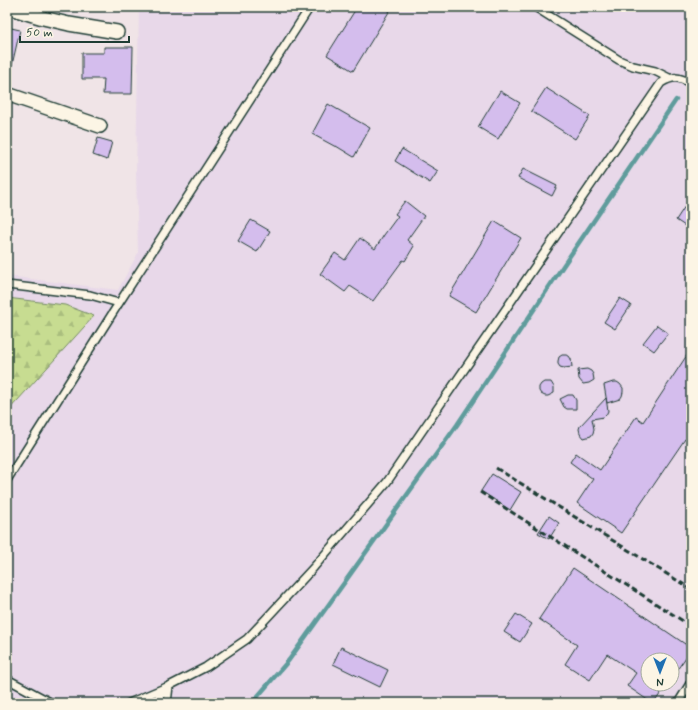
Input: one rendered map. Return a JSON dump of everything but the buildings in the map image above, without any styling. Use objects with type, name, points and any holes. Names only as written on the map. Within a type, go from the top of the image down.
[{"type":"street","points":[[7,7],[68,24],[117,32]]},
{"type":"street","points":[[7,94],[100,126]]},
{"type":"lane","points":[[7,480],[310,7]]},
{"type":"lane","points":[[535,7],[619,60],[633,66],[655,71],[669,78],[689,81]]},
{"type":"lane","points":[[129,703],[169,686],[206,667],[247,639],[314,568],[386,482],[658,87],[669,78]]},
{"type":"lane","points":[[7,285],[90,295],[119,303]]},
{"type":"lane","points":[[7,679],[52,703]]},
{"type":"lane","points":[[678,703],[691,682]]},
{"type":"lane","points":[[154,703],[169,686]]},
{"type":"lane","points":[[166,703],[169,686]]},
{"type":"shaded area","points":[[139,7],[691,7],[691,703],[7,703],[7,276],[118,290],[138,253],[136,172]]},
{"type":"green space","points":[[7,298],[65,305],[94,316],[7,412]]},
{"type":"waterway","points":[[252,703],[289,660],[457,425],[676,100]]},
{"type":"railway","points":[[496,468],[691,589]]},
{"type":"railway","points":[[480,492],[691,626]]}]
